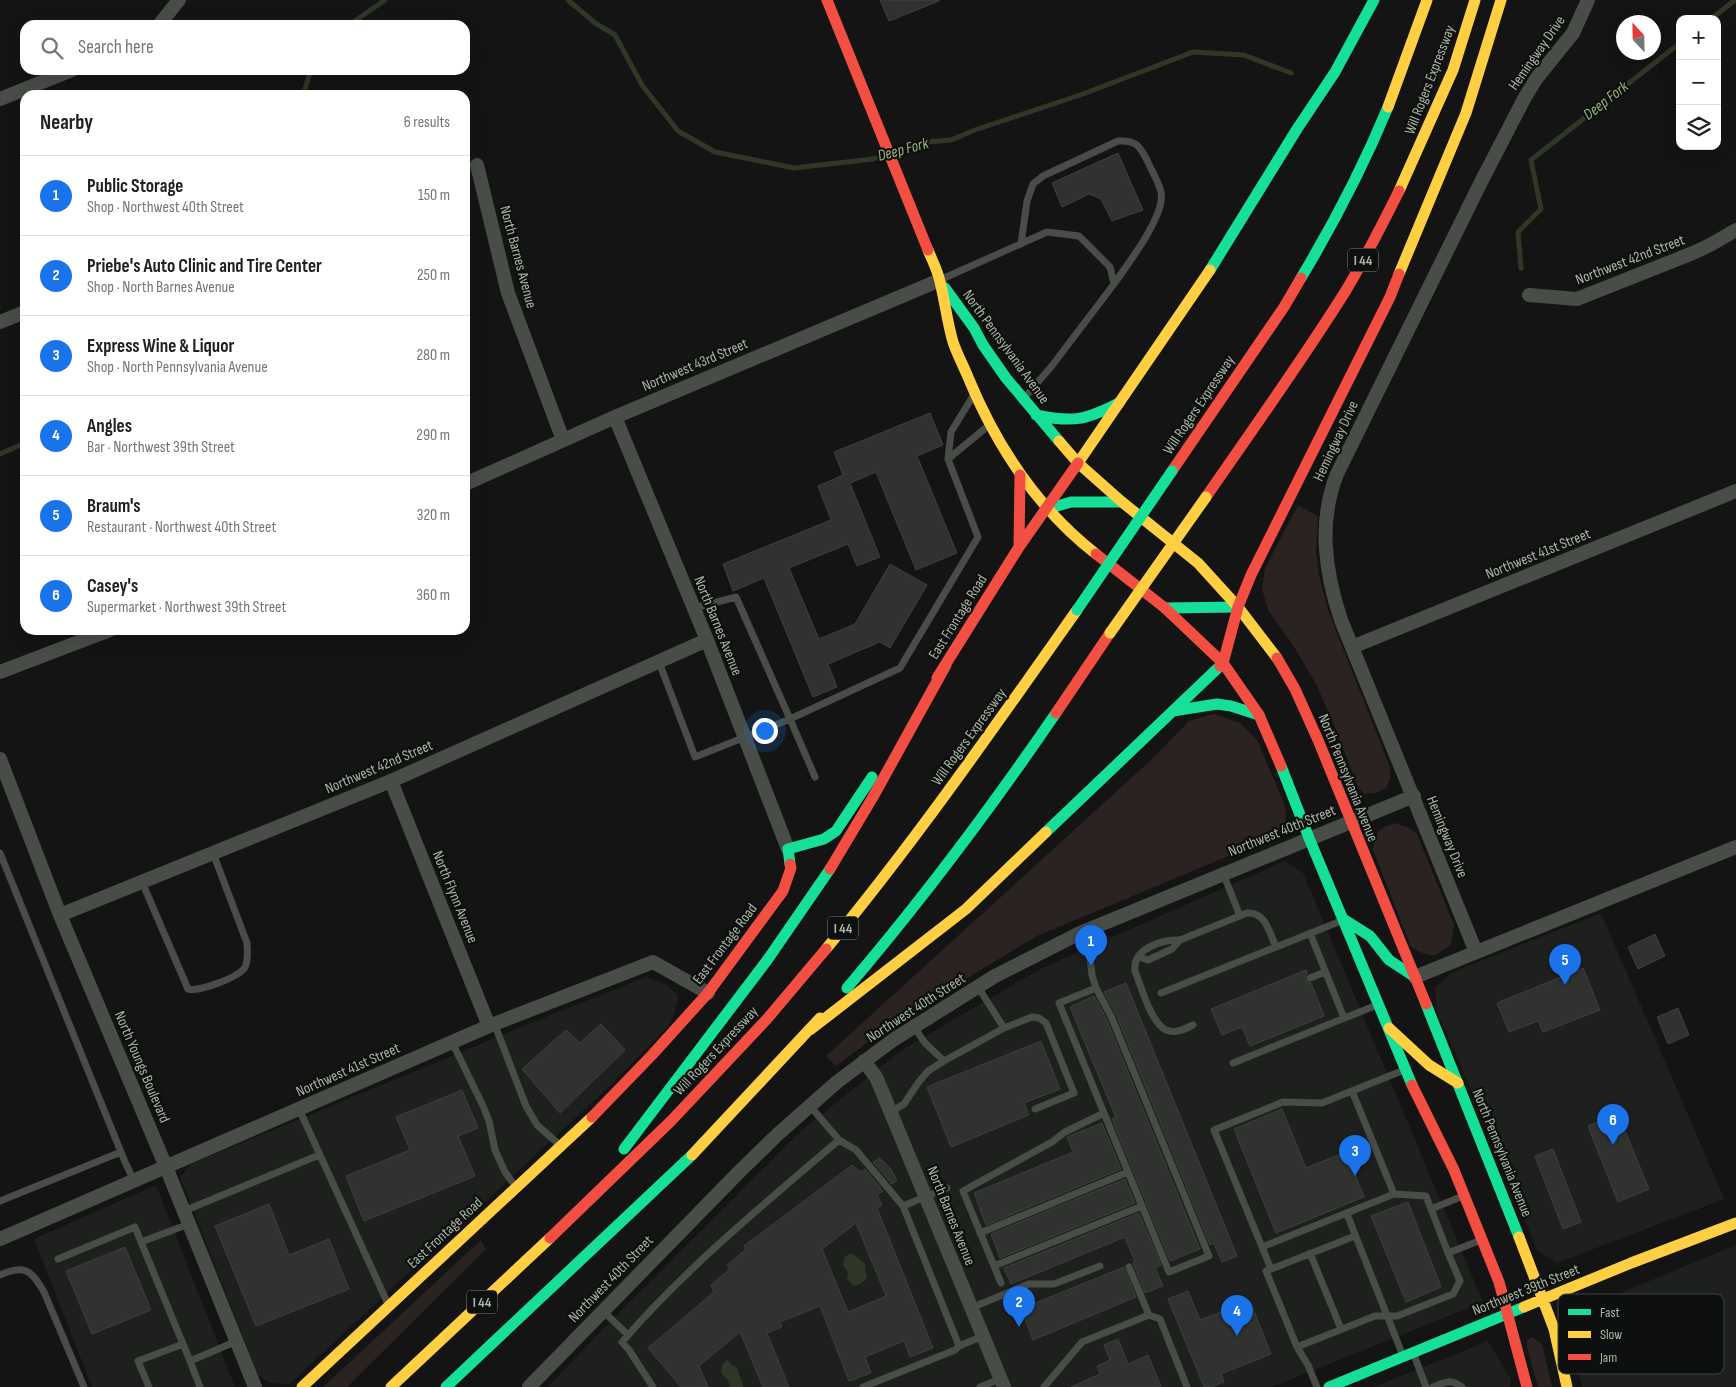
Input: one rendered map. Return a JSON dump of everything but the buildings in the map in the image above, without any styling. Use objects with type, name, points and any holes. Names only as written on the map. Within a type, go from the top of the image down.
[{"type":"main road","name":"North Pennsylvania Avenue","points":[[827,0],[940,280],[953,341],[975,394],[1020,475],[1047,509],[1084,545],[1165,608],[1223,663],[1259,715],[1404,1070],[1454,1170],[1500,1282],[1527,1387]]},
{"type":"main road","name":"East Frontage Road","points":[[302,1387],[588,1121],[652,1055],[708,993],[783,891],[791,868],[788,848],[824,839],[836,831],[946,665],[1020,547],[1222,252],[1297,129],[1335,72],[1374,0]]},
{"type":"main road","name":"Will Rogers Expressway","points":[[391,1387],[574,1216],[671,1121],[760,1026],[863,904],[981,747],[1284,307],[1328,234],[1372,146],[1398,82],[1427,0]]},
{"type":"main road","name":"Will Rogers Expressway","points":[[446,1387],[698,1149],[810,1030],[859,974],[961,848],[1039,740],[1110,634],[1307,351],[1346,290],[1380,229],[1414,160],[1453,70],[1475,0]]},
{"type":"main road","points":[[810,1030],[966,909],[1223,663],[1238,607],[1252,575],[1390,297],[1466,113],[1501,0]]},
{"type":"main road","name":"North Pennsylvania Avenue","points":[[940,280],[1006,378],[1036,415],[1078,463],[1122,502],[1198,562],[1238,607],[1271,649],[1295,689],[1416,977],[1543,1299],[1554,1329],[1558,1347]]},
{"type":"main road","points":[[1036,415],[1067,421],[1085,419],[1119,404]]},
{"type":"main road","points":[[1020,475],[1020,547]]},
{"type":"main road","points":[[1047,509],[1071,502],[1122,502]]},
{"type":"main road","points":[[1165,608],[1238,607]]},
{"type":"main road","points":[[574,1216],[770,957],[848,840],[946,665]]},
{"type":"main road","points":[[1173,711],[1217,704],[1259,715]]},
{"type":"main road","points":[[1343,919],[1370,936],[1389,960],[1416,977]]},
{"type":"main road","points":[[1386,1025],[1429,1065],[1458,1083]]},
{"type":"main road","name":"Northwest 39th Street","points":[[1329,1387],[1543,1299],[1736,1223]]},
{"type":"main road","name":"North Pennsylvania Avenue","points":[[1564,1374],[1567,1387]]},
{"type":"street","points":[[163,20],[179,0]]},
{"type":"street","name":"Hemingway Drive","points":[[1476,952],[1352,647],[1334,598],[1327,564],[1327,512],[1333,484],[1436,272],[1524,100],[1536,79],[1573,33],[1588,0]]},
{"type":"street","points":[[22,90],[60,75]]},
{"type":"street","points":[[0,99],[20,91]]},
{"type":"street","name":"North Barnes Avenue","points":[[477,165],[508,293],[562,440]]},
{"type":"street","name":"Northwest 42nd Street","points":[[1529,295],[1577,299],[1693,253],[1736,230]]},
{"type":"street","name":"Northwest 43rd Street","points":[[470,482],[615,417],[940,280]]},
{"type":"street","points":[[0,322],[20,314]]},
{"type":"street","name":"North Barnes Avenue","points":[[615,417],[707,640],[788,848]]},
{"type":"street","name":"Northwest 41st Street","points":[[1352,647],[1736,492]]},
{"type":"street","points":[[0,672],[97,635]]},
{"type":"street","name":"Northwest 42nd Street","points":[[60,915],[391,781],[707,640]]},
{"type":"street","name":"North Youngs Boulevard","points":[[0,759],[60,915],[166,1167],[255,1387]]},
{"type":"street","name":"North Flynn Avenue","points":[[391,781],[492,1025]]},
{"type":"street","name":"Northwest 40th Street","points":[[529,1387],[738,1173],[810,1105],[864,1061],[914,1026],[1033,956],[1080,933],[1222,873],[1414,796]]},
{"type":"street","points":[[1416,977],[1736,847]]},
{"type":"street","name":"Northwest 41st Street","points":[[0,1239],[492,1025],[653,962],[708,993]]},
{"type":"street","name":"North Barnes Avenue","points":[[864,1061],[876,1077],[1002,1383]]},
{"type":"lane","points":[[1021,244],[1027,201],[1033,184],[1043,176],[1118,141],[1129,140],[1140,147],[1161,191],[1162,202],[1143,244],[1051,367],[1023,399]]},
{"type":"lane","points":[[940,280],[1047,232],[1079,236],[1110,267],[1114,284]]},
{"type":"lane","points":[[659,662],[696,757],[790,719],[900,668],[978,537],[948,459],[951,432],[975,394]]},
{"type":"lane","points":[[948,459],[990,424]]},
{"type":"lane","points":[[694,608],[736,598],[814,777]]},
{"type":"lane","points":[[0,853],[134,1181]]},
{"type":"lane","points":[[142,882],[188,989],[193,991],[202,989],[237,975],[245,967],[248,956],[247,943],[214,853]]},
{"type":"lane","points":[[1222,873],[1240,916]]},
{"type":"lane","points":[[1193,1025],[1178,1031],[1166,1031],[1155,1021],[1134,965],[1144,950],[1169,940],[1180,940],[1247,913],[1261,916],[1276,947]]},
{"type":"lane","points":[[1161,993],[1343,919]]},
{"type":"lane","points":[[1080,933],[1090,957],[1096,988],[1111,1016],[1210,1256],[1169,1272],[1059,1003],[1096,988]]},
{"type":"lane","points":[[1310,933],[1344,1018]]},
{"type":"lane","points":[[1310,978],[1325,972]]},
{"type":"lane","points":[[978,987],[1004,1028]]},
{"type":"lane","points":[[1233,1063],[1377,1004]]},
{"type":"lane","points":[[891,1112],[904,1104],[928,1071],[1004,1028],[1032,1017],[1039,1018],[1046,1023],[1074,1093],[1035,1109]]},
{"type":"lane","points":[[492,1025],[526,1106],[537,1125],[561,1146]]},
{"type":"lane","points":[[914,1026],[924,1043],[944,1061]]},
{"type":"lane","points":[[452,1042],[489,1121],[495,1150],[505,1172],[516,1188]]},
{"type":"lane","points":[[1271,1269],[1214,1130],[1283,1102],[1322,1103],[1404,1070]]},
{"type":"lane","points":[[1352,1092],[1394,1194]]},
{"type":"lane","points":[[810,1105],[839,1140],[856,1150],[903,1206],[959,1346]]},
{"type":"lane","points":[[299,1109],[389,1307]]},
{"type":"lane","points":[[1000,1283],[963,1191],[1052,1142],[1065,1132],[1104,1113]]},
{"type":"lane","points":[[653,1387],[622,1342],[698,1264],[839,1140]]},
{"type":"lane","points":[[0,1201],[121,1152]]},
{"type":"lane","points":[[141,1242],[186,1217],[319,1155]]},
{"type":"lane","points":[[980,1233],[1128,1172]]},
{"type":"lane","points":[[903,1206],[947,1188]]},
{"type":"lane","points":[[1262,1247],[1394,1194],[1426,1196],[1460,1281],[1453,1294],[1397,1316],[1376,1316],[1297,1347]]},
{"type":"lane","points":[[1431,1209],[1464,1196]]},
{"type":"lane","points":[[994,1266],[1142,1206]]},
{"type":"lane","points":[[1347,1214],[1387,1316],[1426,1387]]},
{"type":"lane","points":[[58,1260],[135,1227],[200,1387]]},
{"type":"lane","points":[[1317,1387],[1297,1347],[1266,1271],[1355,1236]]},
{"type":"lane","points":[[1448,1253],[1482,1239]]},
{"type":"lane","points":[[1310,1253],[1341,1330]]},
{"type":"lane","points":[[971,1308],[1029,1284],[1054,1284],[1100,1266]]},
{"type":"lane","points":[[1129,1267],[1149,1315]]},
{"type":"lane","points":[[0,1275],[18,1270],[29,1271],[36,1278],[44,1292],[84,1387]]},
{"type":"lane","points":[[603,1310],[628,1335]]},
{"type":"lane","points":[[1044,1387],[1082,1342],[1149,1315],[1160,1319],[1187,1387]]},
{"type":"lane","points":[[863,1387],[955,1350],[959,1346],[983,1336]]},
{"type":"lane","points":[[190,1361],[237,1342]]},
{"type":"lane","points":[[149,1387],[138,1361],[184,1344]]},
{"type":"lane","points":[[1433,1387],[1447,1381],[1455,1381],[1462,1387]]},
{"type":"lane","points":[[980,1387],[1002,1383]]},
{"type":"shaded area","points":[[1298,505],[1318,516],[1316,551],[1319,575],[1329,613],[1390,767],[1390,779],[1386,788],[1375,793],[1364,794],[1358,787],[1316,684],[1293,645],[1268,610],[1262,589],[1265,568]]},
{"type":"shaded area","points":[[1214,714],[1240,723],[1257,740],[1286,808],[1285,823],[1276,836],[1037,936],[896,1021],[836,1066],[826,1056],[1151,760],[1189,721]]},
{"type":"shaded area","points":[[1395,823],[1407,827],[1417,834],[1454,925],[1451,945],[1434,956],[1422,953],[1411,947],[1373,850],[1378,832]]},
{"type":"shaded area","points":[[1285,861],[1303,873],[1483,1302],[1272,1387],[548,1387],[598,1334],[800,1132],[900,1051],[1040,969]]},
{"type":"shaded area","points":[[1601,913],[1724,1199],[1557,1263],[1537,1250],[1437,1012],[1435,988],[1451,973]]},
{"type":"shaded area","points":[[646,977],[667,985],[679,997],[671,1023],[614,1082],[288,1385],[268,1382],[258,1375],[180,1177],[191,1164]]},
{"type":"shaded area","points":[[156,1185],[235,1387],[92,1387],[34,1239]]},
{"type":"shaded area","points":[[481,1240],[486,1249],[347,1387],[323,1387]]},
{"type":"shaded area","points":[[1736,1245],[1736,1387],[1582,1387],[1579,1374],[1724,1374],[1724,1294],[1618,1294]]},
{"type":"shaded area","points":[[849,1254],[853,1254],[865,1264],[867,1276],[865,1280],[854,1286],[847,1279],[848,1272],[843,1266],[844,1258]]},
{"type":"shaded area","points":[[1532,1337],[1542,1344],[1552,1387],[1538,1387],[1527,1347],[1527,1341]]},
{"type":"shaded area","points":[[1488,1341],[1511,1380],[1510,1387],[1374,1387]]},
{"type":"shaded area","points":[[728,1360],[731,1365],[737,1367],[743,1387],[730,1387],[728,1380],[721,1373],[722,1365]]},
{"type":"waterway","name":"Deep Fork","points":[[356,20],[385,0]]},
{"type":"waterway","name":"Deep Fork","points":[[568,0],[595,23],[615,35],[642,85],[678,131],[715,152],[794,168],[873,159],[885,155]]},
{"type":"waterway","name":"Deep Fork","points":[[1716,15],[1735,0]]},
{"type":"waterway","name":"Deep Fork","points":[[1521,268],[1518,232],[1541,209],[1531,160],[1676,46]]},
{"type":"waterway","name":"Deep Fork","points":[[894,152],[926,142],[951,140],[975,130],[1083,94],[1193,52],[1244,55],[1291,73]]},
{"type":"waterway","name":"Deep Fork","points":[[305,90],[309,75]]},
{"type":"waterway","name":"Deep Fork","points":[[0,454],[20,445]]},
{"type":"traffic: fast","points":[[1210,270],[1297,129],[1335,72],[1374,0]]},
{"type":"traffic: fast","points":[[1301,278],[1348,194],[1388,107]]},
{"type":"traffic: fast","points":[[945,288],[974,328],[983,345],[1006,378],[1059,441]]},
{"type":"traffic: fast","points":[[1036,415],[1060,419],[1079,418],[1097,413],[1119,403]]},
{"type":"traffic: fast","points":[[1077,610],[1172,471]]},
{"type":"traffic: fast","points":[[1047,509],[1071,502],[1122,502]]},
{"type":"traffic: fast","points":[[1165,608],[1238,607]]},
{"type":"traffic: fast","points":[[1046,832],[1220,666]]},
{"type":"traffic: fast","points":[[1173,711],[1217,704],[1231,706],[1259,715]]},
{"type":"traffic: fast","points":[[847,988],[955,853],[1056,713]]},
{"type":"traffic: fast","points":[[1281,766],[1412,1085]]},
{"type":"traffic: fast","points":[[790,864],[788,849],[824,839],[836,831],[872,777]]},
{"type":"traffic: fast","points":[[624,1149],[768,959],[830,869]]},
{"type":"traffic: fast","points":[[1343,919],[1370,936],[1389,960],[1415,977]]},
{"type":"traffic: fast","points":[[1426,1004],[1519,1237]]},
{"type":"traffic: fast","points":[[446,1387],[692,1155]]},
{"type":"traffic: fast","points":[[1329,1387],[1524,1307]]},
{"type":"traffic: slow","points":[[1388,107],[1427,0]]},
{"type":"traffic: slow","points":[[1399,191],[1453,70],[1475,0]]},
{"type":"traffic: slow","points":[[1399,274],[1466,113],[1501,0]]},
{"type":"traffic: slow","points":[[928,250],[939,278],[955,346],[979,402],[1005,451],[1037,496],[1075,536],[1096,554]]},
{"type":"traffic: slow","points":[[1078,463],[1210,270]]},
{"type":"traffic: slow","points":[[1059,441],[1078,463],[1122,502],[1198,563],[1238,607],[1277,658]]},
{"type":"traffic: slow","points":[[1110,633],[1206,497]]},
{"type":"traffic: slow","points":[[826,949],[924,824],[1077,610]]},
{"type":"traffic: slow","points":[[810,1030],[966,909],[1046,832]]},
{"type":"traffic: slow","points":[[692,1155],[820,1018]]},
{"type":"traffic: slow","points":[[1389,1028],[1429,1065],[1458,1083]]},
{"type":"traffic: slow","points":[[302,1387],[592,1117]]},
{"type":"traffic: slow","points":[[1524,1307],[1736,1223]]},
{"type":"traffic: slow","points":[[1519,1237],[1554,1329],[1558,1347]]},
{"type":"traffic: slow","points":[[391,1387],[550,1238]]},
{"type":"traffic: slow","points":[[1564,1374],[1567,1387]]},
{"type":"traffic: jam","points":[[827,0],[928,250]]},
{"type":"traffic: jam","points":[[1206,497],[1294,370],[1345,292],[1399,191]]},
{"type":"traffic: jam","points":[[1220,666],[1223,663],[1238,607],[1251,575],[1390,297],[1399,274]]},
{"type":"traffic: jam","points":[[1172,471],[1284,307],[1301,278]]},
{"type":"traffic: jam","points":[[937,678],[1019,547],[1078,463]]},
{"type":"traffic: jam","points":[[1019,547],[1020,475]]},
{"type":"traffic: jam","points":[[1096,554],[1165,608],[1223,663],[1259,715],[1281,766]]},
{"type":"traffic: jam","points":[[1056,713],[1110,633]]},
{"type":"traffic: jam","points":[[1277,658],[1295,689],[1318,740],[1426,1004]]},
{"type":"traffic: jam","points":[[830,869],[873,797],[946,665]]},
{"type":"traffic: jam","points":[[592,1117],[708,993],[783,891],[791,868],[790,864]]},
{"type":"traffic: jam","points":[[550,1238],[671,1121],[767,1019],[826,949]]},
{"type":"traffic: jam","points":[[1412,1085],[1454,1170],[1499,1282],[1527,1387]]},
{"type":"place","name":"Public Storage","points":[[1091,966]]},
{"type":"place","name":"Braum's","points":[[1565,985]]},
{"type":"place","name":"Casey's","points":[[1613,1145]]},
{"type":"place","name":"Express Wine & Liquor","points":[[1355,1176]]},
{"type":"place","name":"Priebe's Auto Clinic and Tire Center","points":[[1019,1327]]},
{"type":"place","name":"Angles","points":[[1237,1336]]}]
